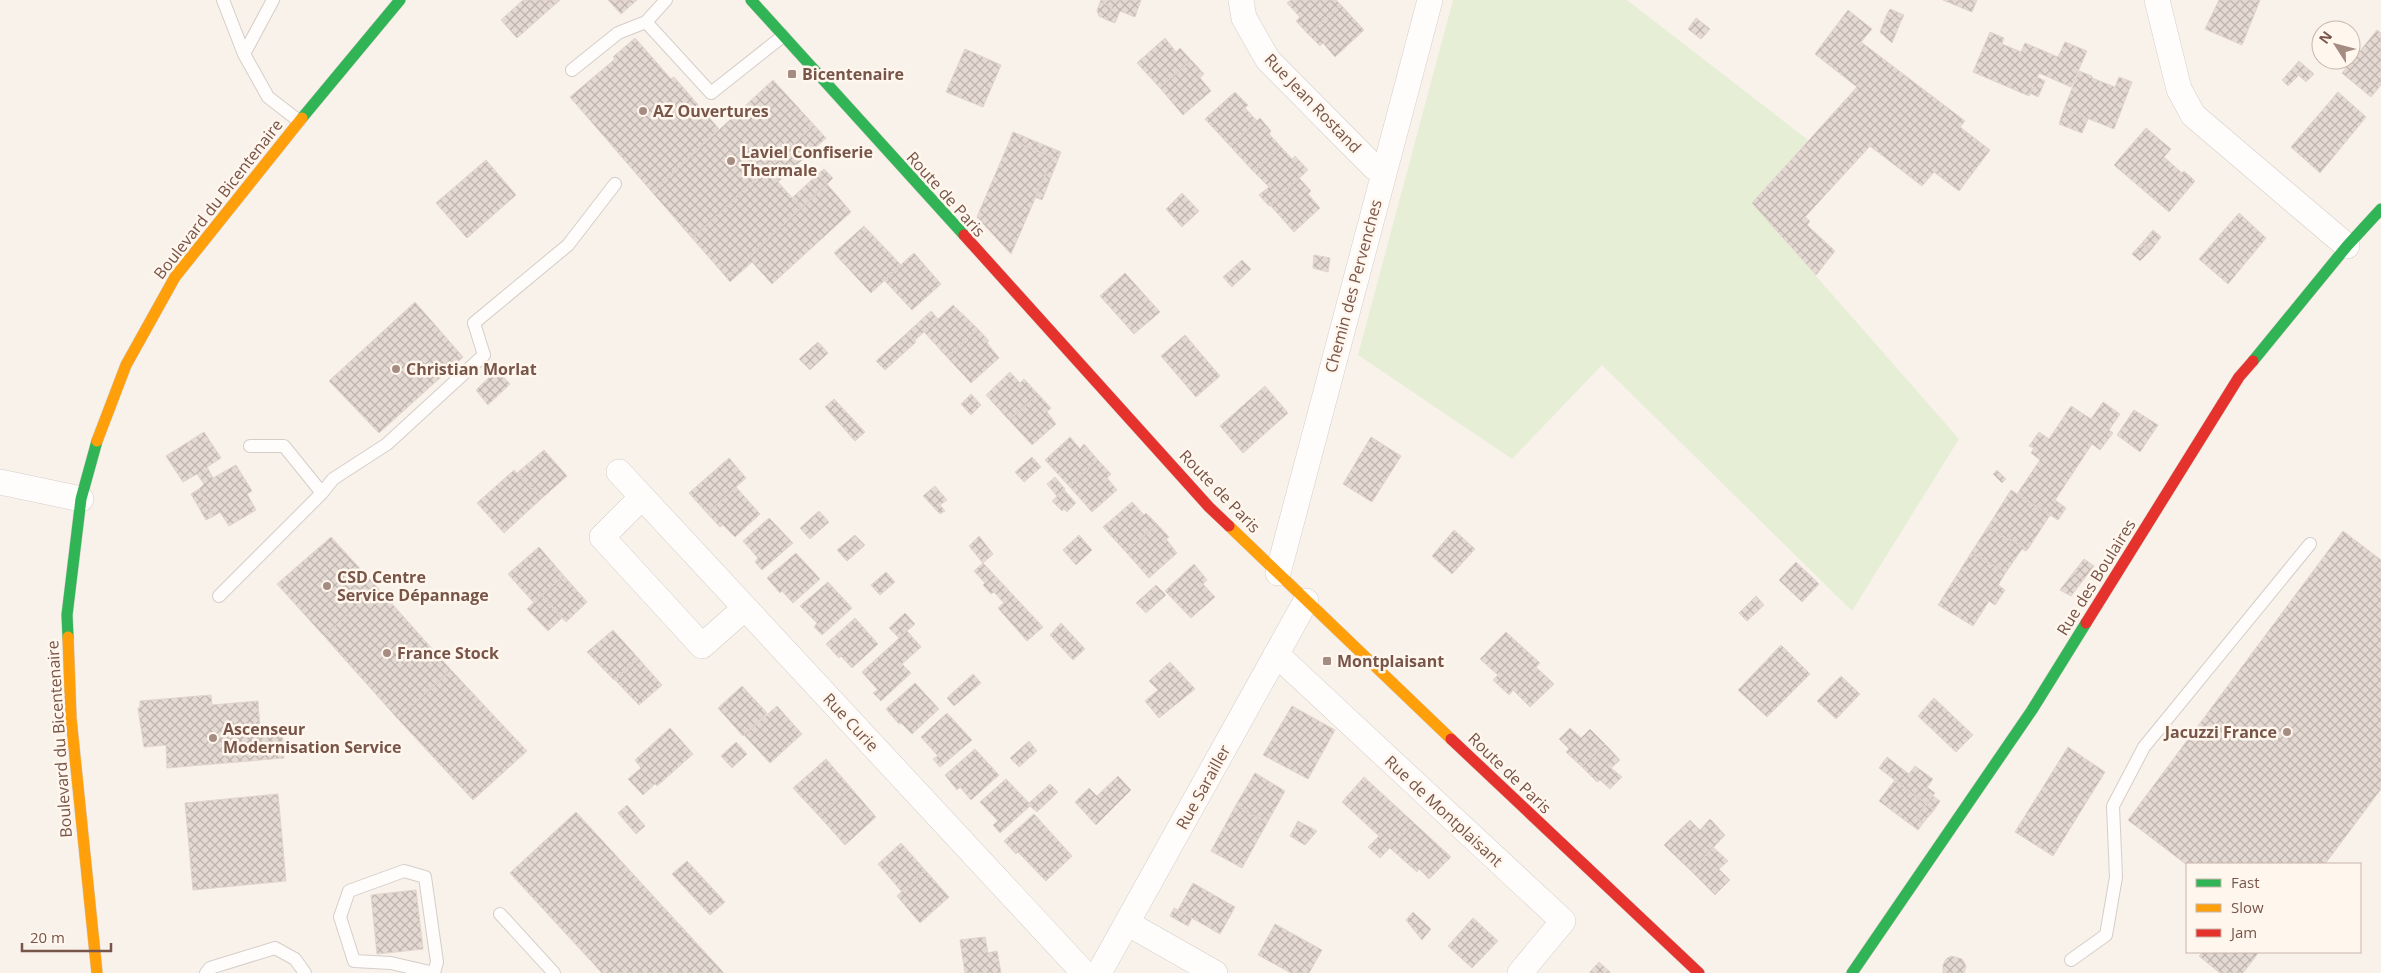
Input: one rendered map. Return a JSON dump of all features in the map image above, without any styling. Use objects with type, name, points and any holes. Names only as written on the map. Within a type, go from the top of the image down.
[{"type":"main road","name":"Boulevard du Bicentenaire","points":[[378,24],[392,0]]},
{"type":"main road","name":"Boulevard du Bicentenaire","points":[[97,973],[71,718],[67,615],[81,499],[96,443],[126,365],[175,277],[299,121],[378,24],[400,0]]},
{"type":"main road","name":"Route de Paris","points":[[750,0],[1209,507],[1699,973]]},
{"type":"main road","name":"Rue des Boulaires","points":[[1852,973],[2032,710],[2239,378],[2347,246],[2381,209]]},
{"type":"street","name":"Rue Jean Rostand","points":[[1241,0],[1244,18],[1268,60],[1374,166],[1383,171]]},
{"type":"street","name":"Chemin des Pervenches","points":[[1278,573],[1383,171],[1430,0]]},
{"type":"street","points":[[2157,0],[2180,89],[2193,115],[2347,246]]},
{"type":"street","name":"Rue Curie","points":[[618,472],[1084,973]]},
{"type":"street","points":[[0,482],[81,499]]},
{"type":"street","points":[[642,497],[602,537],[702,646],[745,608]]},
{"type":"street","name":"Rue Sarailler","points":[[1099,973],[1306,601]]},
{"type":"street","name":"Rue de Montplaisant","points":[[1276,654],[1563,921],[1520,973]]},
{"type":"street","points":[[1126,923],[1215,973]]},
{"type":"lane","points":[[223,0],[244,54],[268,97],[299,121]]},
{"type":"lane","points":[[244,54],[273,0]]},
{"type":"lane","points":[[572,70],[618,32],[646,22],[666,0]]},
{"type":"lane","points":[[646,22],[711,93],[783,36]]},
{"type":"lane","points":[[219,596],[322,493],[332,479],[386,444],[484,355],[474,323],[568,245],[615,184]]},
{"type":"lane","points":[[250,446],[284,446],[322,493]]},
{"type":"lane","points":[[2071,960],[2106,934],[2116,877],[2113,806],[2144,747],[2310,544]]},
{"type":"lane","points":[[404,871],[425,877],[437,962],[434,973],[392,963],[354,961],[340,917],[349,891],[404,871]]},
{"type":"lane","points":[[500,914],[554,973]]},
{"type":"lane","points":[[206,973],[210,968],[275,948],[295,959],[305,973]]},
{"type":"green space","points":[[1453,0],[1627,0],[1808,140],[1752,203],[1959,439],[1852,611],[1602,365],[1512,459],[1358,355]]},
{"type":"building","points":[[523,0],[560,0],[517,38],[501,20]]},
{"type":"building","points":[[608,0],[637,0],[621,14]]},
{"type":"building","points":[[1101,0],[1141,0],[1135,17],[1120,11],[1115,23],[1107,20],[1112,7],[1100,2]]},
{"type":"building","points":[[1291,0],[1336,0],[1341,5],[1308,34],[1296,21],[1300,17],[1287,3]]},
{"type":"building","points":[[1943,0],[1977,0],[1972,12]]},
{"type":"building","points":[[2219,0],[2260,0],[2242,45],[2205,29]]},
{"type":"building","points":[[1100,2],[1112,7],[1107,20],[1099,16],[1097,11]]},
{"type":"building","points":[[1341,5],[1364,30],[1335,57],[1323,43],[1320,46],[1308,34]]},
{"type":"building","points":[[1890,9],[1904,15],[1901,21],[1887,14]]},
{"type":"building","points":[[1848,10],[1872,29],[1861,42],[1965,121],[1960,127],[1990,150],[1959,191],[1934,172],[1922,186],[1870,146],[1805,217],[1810,221],[1807,225],[1835,251],[1816,275],[1752,203],[1857,87],[1815,54]]},
{"type":"building","points":[[1887,14],[1901,21],[1892,43],[1880,32]]},
{"type":"building","points":[[1696,18],[1710,29],[1701,39],[1688,29]]},
{"type":"building","points":[[2377,30],[2381,33],[2381,85],[2371,97],[2342,73],[2344,70],[2361,70],[2361,50]]},
{"type":"building","points":[[1990,32],[2004,38],[2002,44],[2021,52],[2025,43],[2058,57],[2065,42],[2087,51],[2071,87],[2039,73],[2029,96],[1973,72]]},
{"type":"building","name":"AZ Ouvertures","points":[[635,38],[671,79],[674,77],[719,129],[652,192],[570,97],[615,59],[613,57]]},
{"type":"building","points":[[1165,38],[1176,52],[1180,48],[1191,60],[1160,88],[1137,63]]},
{"type":"building","points":[[965,49],[1001,65],[983,107],[946,92]]},
{"type":"building","points":[[1191,60],[1204,74],[1200,78],[1211,91],[1183,115],[1160,88]]},
{"type":"building","points":[[2299,61],[2314,74],[2306,82],[2292,69]]},
{"type":"building","points":[[2292,69],[2298,76],[2288,86],[2282,80]]},
{"type":"building","points":[[2079,71],[2115,87],[2119,77],[2132,82],[2114,129],[2064,109]]},
{"type":"building","points":[[2037,77],[2045,81],[2038,97],[2030,93]]},
{"type":"building","name":"Laviel Confiserie Thermale","points":[[773,80],[814,125],[692,238],[652,192]]},
{"type":"building","points":[[1235,92],[1248,105],[1245,108],[1257,121],[1230,146],[1205,119]]},
{"type":"building","points":[[2338,92],[2366,117],[2320,173],[2291,147]]},
{"type":"building","points":[[2064,109],[2088,119],[2082,133],[2059,124]]},
{"type":"building","points":[[1260,118],[1271,131],[1269,134],[1281,147],[1253,171],[1230,146]]},
{"type":"building","points":[[814,125],[826,138],[778,182],[801,208],[727,278],[692,238]]},
{"type":"building","points":[[2146,128],[2171,149],[2164,157],[2182,173],[2184,171],[2195,181],[2169,212],[2114,165]]},
{"type":"building","points":[[1013,132],[1061,152],[1042,200],[1035,197],[1053,157],[1010,140]]},
{"type":"building","points":[[1010,140],[1053,157],[1011,254],[977,217]]},
{"type":"building","points":[[1281,147],[1292,159],[1295,156],[1308,170],[1279,197],[1253,171]]},
{"type":"building","points":[[486,160],[516,195],[467,238],[436,203]]},
{"type":"building","points":[[824,169],[833,178],[827,184],[817,175]]},
{"type":"building","points":[[817,175],[827,184],[801,208],[792,198]]},
{"type":"building","points":[[1299,178],[1311,191],[1308,194],[1320,208],[1294,232],[1270,205]]},
{"type":"building","points":[[827,184],[851,212],[772,284],[752,262],[730,282],[727,278]]},
{"type":"building","points":[[1269,187],[1279,197],[1269,206],[1259,195]]},
{"type":"building","points":[[1182,193],[1199,211],[1182,227],[1166,209]]},
{"type":"building","points":[[2239,213],[2266,238],[2228,284],[2199,259]]},
{"type":"building","points":[[864,226],[901,265],[871,293],[834,253]]},
{"type":"building","points":[[2153,230],[2161,237],[2151,250],[2142,243]]},
{"type":"building","points":[[2142,243],[2151,250],[2140,261],[2132,254]]},
{"type":"building","points":[[914,253],[941,284],[912,310],[884,280]]},
{"type":"building","points":[[1314,255],[1330,258],[1328,272],[1313,268]]},
{"type":"building","points":[[1242,260],[1251,269],[1232,287],[1223,277]]},
{"type":"building","points":[[1125,273],[1160,312],[1134,334],[1100,296]]},
{"type":"building","name":"Christian Morlat","points":[[415,302],[463,357],[379,433],[329,381]]},
{"type":"building","points":[[953,305],[978,329],[947,357],[924,332]]},
{"type":"building","points":[[931,311],[938,319],[914,341],[907,333]]},
{"type":"building","points":[[978,329],[989,341],[987,343],[999,358],[971,383],[947,357]]},
{"type":"building","points":[[907,333],[916,342],[885,370],[876,361]]},
{"type":"building","points":[[1185,335],[1220,376],[1196,397],[1161,356]]},
{"type":"building","points":[[818,342],[828,353],[810,370],[799,359]]},
{"type":"building","points":[[497,370],[510,384],[488,405],[476,390]]},
{"type":"building","points":[[1010,372],[1020,383],[1024,379],[1038,394],[1009,420],[986,395]]},
{"type":"building","points":[[1265,386],[1288,413],[1243,453],[1220,426]]},
{"type":"building","points":[[971,394],[981,405],[971,415],[961,404]]},
{"type":"building","points":[[1038,394],[1051,408],[1047,412],[1056,424],[1032,445],[1009,420]]},
{"type":"building","points":[[834,399],[865,432],[855,441],[825,407]]},
{"type":"building","points":[[2103,402],[2120,414],[2109,430],[2113,433],[2100,450],[2092,444],[2055,500],[2066,508],[2058,520],[2017,494],[2040,460],[2031,453],[2034,448],[2029,446],[2039,432],[2049,439],[2071,406],[2091,419]]},
{"type":"building","points":[[2134,410],[2158,425],[2140,452],[2117,435]]},
{"type":"building","points":[[204,432],[221,458],[207,467],[213,478],[236,465],[252,491],[247,494],[256,510],[229,526],[220,512],[214,516],[199,489],[204,484],[197,474],[183,482],[166,456]]},
{"type":"building","points":[[1070,437],[1080,449],[1084,444],[1098,460],[1069,486],[1045,460]]},
{"type":"building","points":[[1371,437],[1401,456],[1372,502],[1343,484]]},
{"type":"building","points":[[544,450],[567,476],[541,499],[517,473]]},
{"type":"building","points":[[1032,457],[1041,467],[1024,482],[1015,472]]},
{"type":"building","points":[[729,458],[746,478],[707,513],[689,493]]},
{"type":"building","points":[[1098,460],[1111,474],[1107,478],[1117,490],[1092,512],[1069,486]]},
{"type":"building","points":[[514,470],[541,499],[504,533],[477,503]]},
{"type":"building","points":[[1997,470],[2006,479],[2002,483],[1993,474]]},
{"type":"building","points":[[1055,477],[1065,489],[1057,496],[1047,484]]},
{"type":"building","points":[[935,486],[947,500],[940,505],[945,511],[940,514],[923,496]]},
{"type":"building","points":[[736,487],[760,514],[735,537],[723,525],[720,527],[707,513]]},
{"type":"building","points":[[199,489],[214,516],[206,520],[191,494]]},
{"type":"building","points":[[1064,490],[1076,503],[1067,512],[1064,509],[1062,511],[1052,501]]},
{"type":"building","points":[[2011,490],[2050,515],[2028,549],[1987,528]]},
{"type":"building","points":[[1132,502],[1144,515],[1146,513],[1157,524],[1126,552],[1103,527]]},
{"type":"building","points":[[819,511],[829,522],[810,539],[800,528]]},
{"type":"building","points":[[769,518],[793,543],[762,570],[755,562],[758,558],[743,541]]},
{"type":"building","points":[[1157,524],[1169,537],[1166,539],[1177,553],[1149,578],[1126,552]]},
{"type":"building","points":[[1987,528],[2028,549],[2026,551],[2022,549],[2006,572],[1971,553]]},
{"type":"building","points":[[1454,530],[1475,549],[1452,574],[1432,556]]},
{"type":"building","name":"Jacuzzi France","points":[[2343,531],[2381,560],[2381,789],[2326,863],[2186,864],[2128,820]]},
{"type":"building","points":[[855,535],[865,545],[847,561],[837,550]]},
{"type":"building","points":[[1079,535],[1092,550],[1076,565],[1063,550]]},
{"type":"building","points":[[979,536],[993,554],[983,563],[969,546]]},
{"type":"building","name":"CSD Centre Service Dépannage","points":[[331,537],[377,587],[324,636],[277,584]]},
{"type":"building","points":[[539,547],[564,576],[534,603],[508,574]]},
{"type":"building","points":[[796,553],[820,579],[793,603],[782,591],[780,593],[767,578]]},
{"type":"building","points":[[1971,553],[2006,572],[1998,585],[2005,590],[1995,605],[1989,601],[1973,626],[1938,605]]},
{"type":"building","points":[[2084,559],[2094,566],[2084,579],[2073,573]]},
{"type":"building","points":[[1796,562],[1819,584],[1802,602],[1779,580]]},
{"type":"building","points":[[983,563],[1013,595],[1004,603],[994,592],[991,594],[983,585],[985,583],[974,571]]},
{"type":"building","points":[[1194,564],[1207,580],[1203,584],[1215,597],[1191,618],[1165,591]]},
{"type":"building","points":[[886,572],[895,582],[880,595],[871,585]]},
{"type":"building","points":[[2073,573],[2084,579],[2071,596],[2060,590]]},
{"type":"building","points":[[564,576],[587,602],[566,622],[542,595]]},
{"type":"building","points":[[828,582],[852,608],[822,635],[814,627],[817,623],[800,606]]},
{"type":"building","points":[[1156,585],[1166,595],[1146,613],[1136,603]]},
{"type":"building","name":"France Stock","points":[[377,587],[451,670],[398,719],[324,636]]},
{"type":"building","points":[[542,595],[562,618],[548,631],[527,609]]},
{"type":"building","points":[[1013,595],[1043,627],[1027,641],[998,608]]},
{"type":"building","points":[[1756,596],[1764,605],[1747,621],[1739,613]]},
{"type":"building","points":[[905,613],[915,624],[899,638],[889,628]]},
{"type":"building","points":[[855,618],[878,644],[852,668],[826,644]]},
{"type":"building","points":[[1061,623],[1085,649],[1073,660],[1050,635]]},
{"type":"building","points":[[613,630],[638,658],[614,680],[587,652]]},
{"type":"building","points":[[907,631],[921,647],[902,664],[911,673],[881,701],[873,693],[878,690],[862,672]]},
{"type":"building","points":[[1506,632],[1540,663],[1536,667],[1554,684],[1530,707],[1513,690],[1509,695],[1493,680],[1498,675],[1480,659]]},
{"type":"building","points":[[1781,645],[1810,674],[1767,717],[1738,690]]},
{"type":"building","points":[[638,658],[662,685],[639,705],[615,680]]},
{"type":"building","points":[[1170,662],[1195,689],[1159,718],[1145,701],[1158,690],[1149,681]]},
{"type":"building","points":[[451,670],[527,751],[473,800],[398,719]]},
{"type":"building","points":[[973,674],[981,683],[954,706],[947,698]]},
{"type":"building","points":[[1841,676],[1860,694],[1836,719],[1817,701]]},
{"type":"building","points":[[915,683],[939,709],[912,734],[901,723],[899,724],[886,709]]},
{"type":"building","points":[[742,686],[767,713],[743,736],[718,708]]},
{"type":"building","name":"Ascenseur Modernisation Service","points":[[211,695],[212,705],[258,701],[260,730],[282,728],[284,758],[167,768],[166,745],[144,747],[138,708],[140,708],[140,701]]},
{"type":"building","points":[[1934,698],[1973,735],[1956,752],[1918,716]]},
{"type":"building","points":[[777,706],[802,734],[770,763],[744,735]]},
{"type":"building","points":[[1292,706],[1335,730],[1308,779],[1263,755]]},
{"type":"building","points":[[947,713],[972,740],[940,767],[933,759],[938,756],[921,737]]},
{"type":"building","points":[[670,728],[693,754],[657,786],[655,784],[643,795],[628,779],[641,768],[635,760]]},
{"type":"building","points":[[1570,728],[1581,738],[1590,729],[1605,744],[1582,767],[1566,752],[1569,749],[1559,739]]},
{"type":"building","points":[[1029,741],[1037,751],[1019,767],[1010,758]]},
{"type":"building","points":[[736,742],[747,754],[732,768],[721,756]]},
{"type":"building","points":[[1605,744],[1620,760],[1611,768],[1622,777],[1610,789],[1600,780],[1597,782],[1582,767]]},
{"type":"building","points":[[2068,747],[2105,772],[2053,856],[2015,832]]},
{"type":"building","points":[[975,749],[999,775],[971,800],[960,787],[957,790],[945,775]]},
{"type":"building","points":[[1887,757],[1909,774],[1915,766],[1933,779],[1927,787],[1935,793],[1926,804],[1879,768]]},
{"type":"building","points":[[826,759],[851,788],[819,816],[793,788]]},
{"type":"building","points":[[1255,773],[1285,791],[1267,823],[1236,805]]},
{"type":"building","points":[[1118,776],[1131,790],[1096,825],[1075,802],[1089,788],[1097,796]]},
{"type":"building","points":[[1364,777],[1414,823],[1380,858],[1368,847],[1379,836],[1342,802]]},
{"type":"building","points":[[1006,779],[1029,803],[1050,784],[1058,792],[1037,812],[1030,806],[1000,833],[993,825],[998,821],[980,802]]},
{"type":"building","points":[[1895,780],[1926,804],[1916,817],[1923,823],[1918,830],[1879,801]]},
{"type":"building","points":[[851,788],[876,817],[845,845],[819,816]]},
{"type":"building","points":[[278,794],[286,881],[193,890],[185,803]]},
{"type":"building","points":[[1933,796],[1940,801],[1934,810],[1926,804]]},
{"type":"building","points":[[1926,804],[1934,810],[1923,823],[1916,817]]},
{"type":"building","points":[[627,805],[645,826],[636,834],[618,813]]},
{"type":"building","points":[[1236,805],[1267,823],[1242,868],[1211,851]]},
{"type":"building","points":[[576,812],[724,973],[602,973],[510,873]]},
{"type":"building","points":[[1034,814],[1072,856],[1046,881],[1018,852],[1016,854],[1004,841]]},
{"type":"building","points":[[1710,819],[1725,835],[1691,871],[1664,845],[1690,820],[1700,830]]},
{"type":"building","points":[[1298,821],[1317,831],[1305,845],[1290,836]]},
{"type":"building","points":[[1414,823],[1451,857],[1429,879],[1419,869],[1417,872],[1390,848]]},
{"type":"building","points":[[901,843],[925,870],[902,892],[878,864]]},
{"type":"building","points":[[1713,847],[1728,861],[1719,869],[1730,880],[1715,895],[1691,871]]},
{"type":"building","points":[[687,861],[725,902],[710,915],[672,874]]},
{"type":"building","points":[[925,870],[949,897],[920,923],[897,896]]},
{"type":"building","points":[[1193,883],[1235,907],[1220,934],[1178,910]]},
{"type":"building","points":[[416,890],[423,949],[377,954],[371,895]]},
{"type":"building","points":[[1174,908],[1192,918],[1188,926],[1170,916]]},
{"type":"building","points":[[1413,912],[1431,929],[1422,940],[1406,920]]},
{"type":"building","points":[[1473,918],[1498,941],[1472,968],[1448,946]]},
{"type":"building","points":[[1275,924],[1322,950],[1309,973],[1291,973],[1258,955]]},
{"type":"building","points":[[985,937],[988,953],[997,951],[1001,973],[965,973],[960,940]]},
{"type":"building","points":[[2202,953],[2258,953],[2243,973],[2220,973],[2199,956]]},
{"type":"building","points":[[1951,956],[1962,959],[1966,966],[1964,973],[1943,973],[1943,965],[1946,959]]},
{"type":"building","points":[[1599,962],[1611,973],[1589,973]]},
{"type":"traffic: fast","points":[[302,118],[400,0]]},
{"type":"traffic: fast","points":[[751,0],[964,235]]},
{"type":"traffic: fast","points":[[2253,361],[2347,246],[2381,209]]},
{"type":"traffic: fast","points":[[68,637],[67,615],[81,499],[97,441]]},
{"type":"traffic: fast","points":[[1852,973],[2032,710],[2086,623]]},
{"type":"traffic: slow","points":[[97,441],[126,365],[175,277],[302,118]]},
{"type":"traffic: slow","points":[[1229,526],[1451,739]]},
{"type":"traffic: slow","points":[[68,637],[71,718],[97,973]]},
{"type":"traffic: jam","points":[[964,235],[1209,507],[1229,526]]},
{"type":"traffic: jam","points":[[2086,623],[2239,377],[2253,361]]},
{"type":"traffic: jam","points":[[1451,739],[1699,973]]},
{"type":"place","name":"Bicentenaire","points":[[792,74]]},
{"type":"place","name":"AZ Ouvertures","points":[[643,111]]},
{"type":"place","name":"Laviel Confiserie Thermale","points":[[731,161]]},
{"type":"place","name":"Christian Morlat","points":[[396,369]]},
{"type":"place","name":"CSD Centre Service Dépannage","points":[[327,586]]},
{"type":"place","name":"France Stock","points":[[387,653]]},
{"type":"place","name":"Montplaisant","points":[[1327,661]]},
{"type":"place","name":"Jacuzzi France","points":[[2287,732]]},
{"type":"place","name":"Ascenseur Modernisation Service","points":[[213,738]]}]
